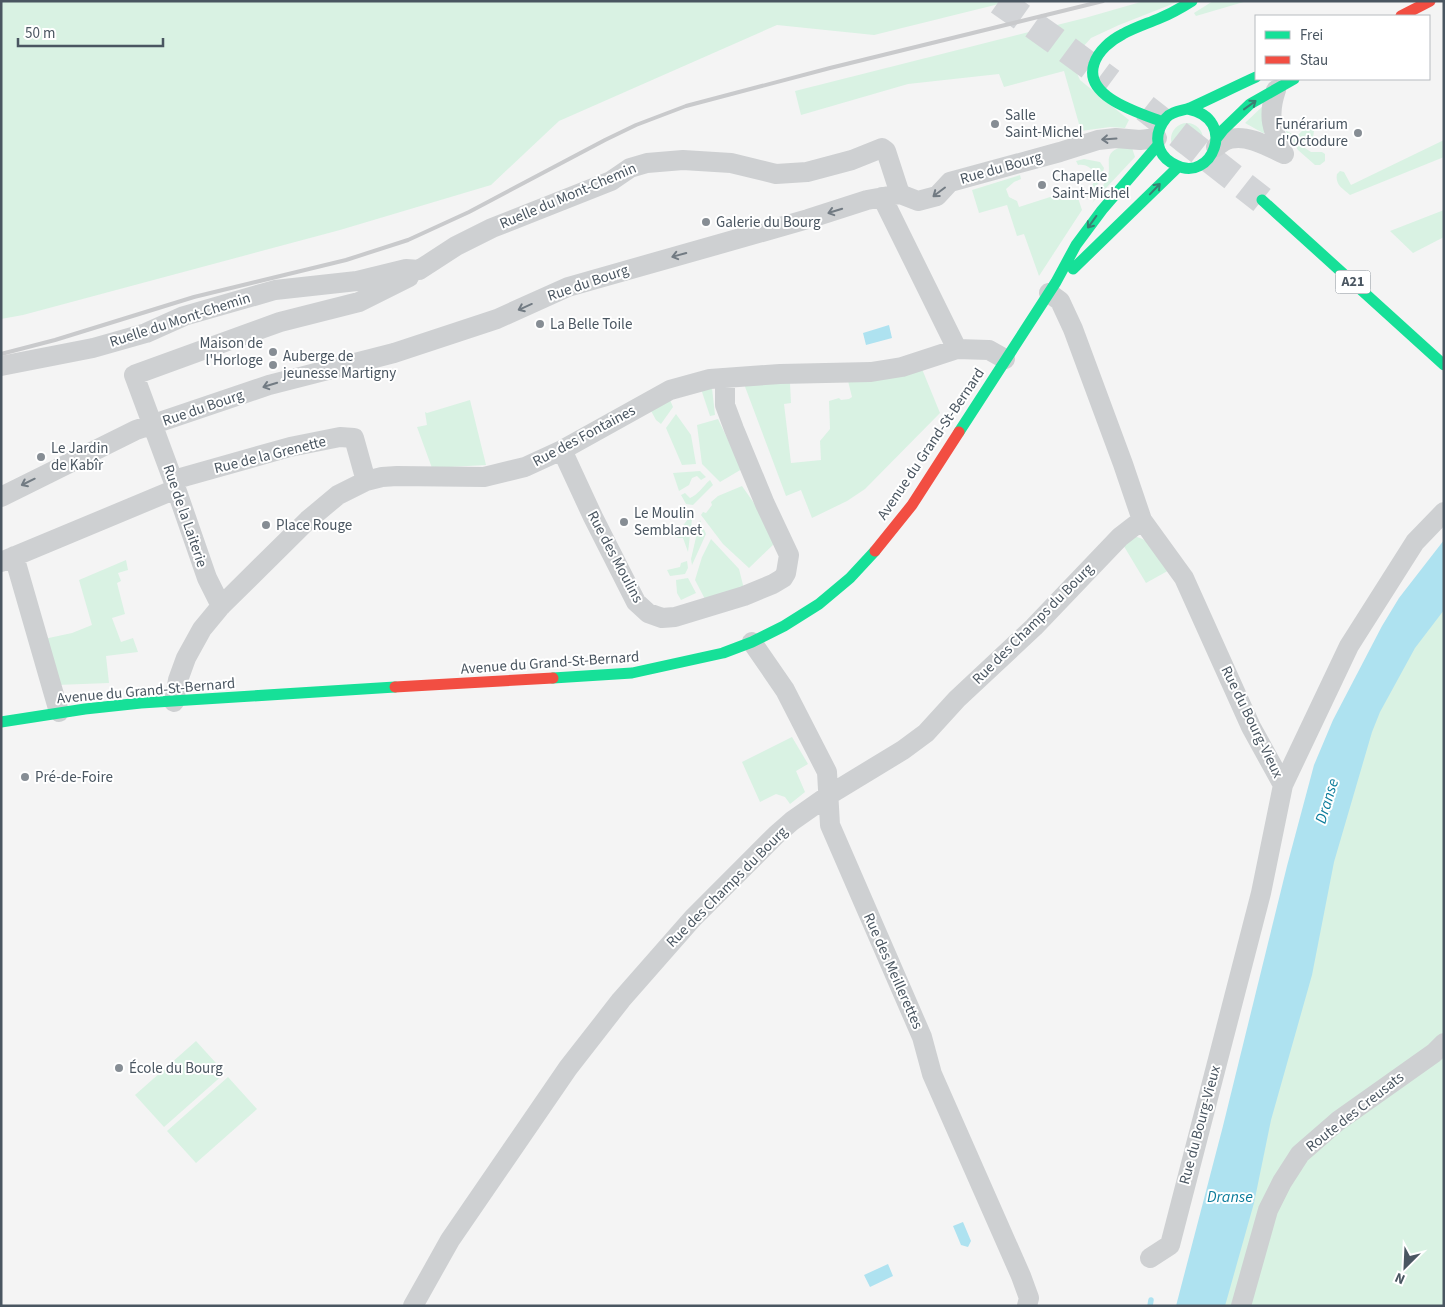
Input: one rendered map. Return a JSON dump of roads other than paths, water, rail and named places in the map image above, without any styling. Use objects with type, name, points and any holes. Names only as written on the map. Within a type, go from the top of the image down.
[{"type":"main road","points":[[1192,1],[1167,15],[1114,39],[1098,56],[1091,71],[1094,85],[1107,96],[1128,108],[1159,135],[1164,157],[1170,163],[1178,167],[1192,168],[1202,164],[1212,155],[1223,130],[1250,104],[1292,80]]},
{"type":"main road","points":[[1403,15],[1430,1]]},
{"type":"main road","points":[[1159,135],[1171,114],[1188,109],[1255,77]]},
{"type":"main road","points":[[1188,109],[1201,113],[1208,118],[1214,126],[1216,143]]},
{"type":"main road","name":"Avenue du Grand-St-Bernard","points":[[1,722],[59,712],[141,703],[632,673],[723,653],[752,642],[784,626],[819,604],[850,578],[912,505],[1053,288],[1062,267],[1073,249],[1096,217],[1137,172],[1159,135]]},
{"type":"main road","name":"Avenue du Grand-St-Bernard","points":[[1053,288],[1178,167]]},
{"type":"main road","name":"A21","points":[[1262,200],[1444,365]]},
{"type":"street","points":[[1216,143],[1230,138],[1244,138],[1284,154],[1273,132],[1271,106],[1276,90]]},
{"type":"street","name":"Rue du Bourg","points":[[1,497],[136,430],[269,385],[394,353],[488,322],[568,287],[891,196],[918,201],[936,196],[950,182],[1098,140],[1116,138],[1140,140],[1159,135]]},
{"type":"street","name":"Ruelle du Mont-Chemin","points":[[152,425],[134,376],[280,322],[359,302],[408,278],[456,246],[492,228],[611,181],[630,168],[646,163],[683,160],[731,164],[776,174],[790,174],[807,172],[852,160],[882,148],[886,151],[891,196]]},
{"type":"street","points":[[891,196],[957,349]]},
{"type":"street","name":"Ruelle du Mont-Chemin","points":[[1,366],[93,348],[146,332],[184,316],[275,290],[357,281],[406,269],[419,270]]},
{"type":"street","name":"Rue du Bourg-Vieux","points":[[1053,288],[1072,329],[1142,520],[1184,578],[1251,727],[1283,785],[1261,893],[1170,1245],[1150,1258]]},
{"type":"street","name":"Rue des Fontaines","points":[[174,702],[178,680],[186,658],[202,629],[220,606],[308,520],[338,495],[366,481],[397,476],[484,477],[525,467],[562,450],[670,390],[710,378],[871,372],[902,366],[957,349],[990,350],[1005,360]]},
{"type":"street","name":"Rue des Moulins","points":[[562,450],[636,602],[648,613],[662,618],[675,617],[744,596],[773,584],[783,578],[788,566],[789,555],[765,504],[734,429],[726,405],[725,378]]},
{"type":"street","name":"Rue de la Laiterie","points":[[152,425],[207,578],[220,606]]},
{"type":"street","name":"Rue de la Grenette","points":[[8,559],[174,484],[290,447],[340,437],[354,438],[366,481]]},
{"type":"street","points":[[1283,785],[1349,646],[1415,542],[1444,512]]},
{"type":"street","name":"Rue des Champs du Bourg","points":[[413,1306],[450,1240],[568,1068],[621,1000],[692,918],[792,821],[829,795],[903,750],[926,732],[957,699],[1034,627],[1120,537],[1142,520]]},
{"type":"street","points":[[8,559],[59,712]]},
{"type":"street","name":"Rue des Meillerettes","points":[[752,642],[785,690],[827,772],[830,825],[922,1037],[932,1074],[1021,1276],[1029,1298],[1027,1306]]},
{"type":"street","name":"Route des Creusats","points":[[1241,1306],[1268,1210],[1282,1182],[1300,1154],[1338,1122],[1434,1053],[1444,1043]]},
{"type":"water","points":[[889,325],[892,338],[866,345],[863,333]]},
{"type":"water","name":"Dranse","points":[[1444,540],[1444,610],[1415,648],[1380,712],[1372,732],[1334,862],[1312,975],[1271,1120],[1254,1203],[1225,1306],[1176,1306],[1314,765],[1333,720],[1382,626],[1399,598]]},
{"type":"water","points":[[963,1222],[971,1241],[968,1247],[961,1245],[953,1226]]},
{"type":"water","points":[[888,1264],[893,1276],[870,1287],[864,1275]]},
{"type":"waterway","points":[[1150,1306],[1151,1300]]},
{"type":"tunnel","points":[[999,1],[1111,82]]},
{"type":"tunnel","points":[[1145,108],[1262,200]]},
{"type":"railway","points":[[1,354],[55,340],[194,297],[346,260],[408,240],[469,212],[636,125],[686,106],[830,68],[1103,1]]},
{"type":"place","name":"Salle Saint-Michel","points":[[995,124]]},
{"type":"place","name":"Funérarium d'Octodure","points":[[1358,133]]},
{"type":"place","name":"Chapelle Saint-Michel","points":[[1042,185]]},
{"type":"place","name":"Galerie du Bourg","points":[[706,222]]},
{"type":"place","name":"La Belle Toile","points":[[540,324]]},
{"type":"place","name":"Maison de l'Horloge","points":[[273,352]]},
{"type":"place","name":"Auberge de jeunesse Martigny","points":[[273,365]]},
{"type":"place","name":"Le Jardin de Kabîr","points":[[41,457]]},
{"type":"place","name":"Le Moulin Semblanet","points":[[624,522]]},
{"type":"place","name":"Place Rouge","points":[[266,525]]},
{"type":"place","name":"Pré-de-Foire","points":[[25,777]]},
{"type":"place","name":"École du Bourg","points":[[119,1068]]}]
